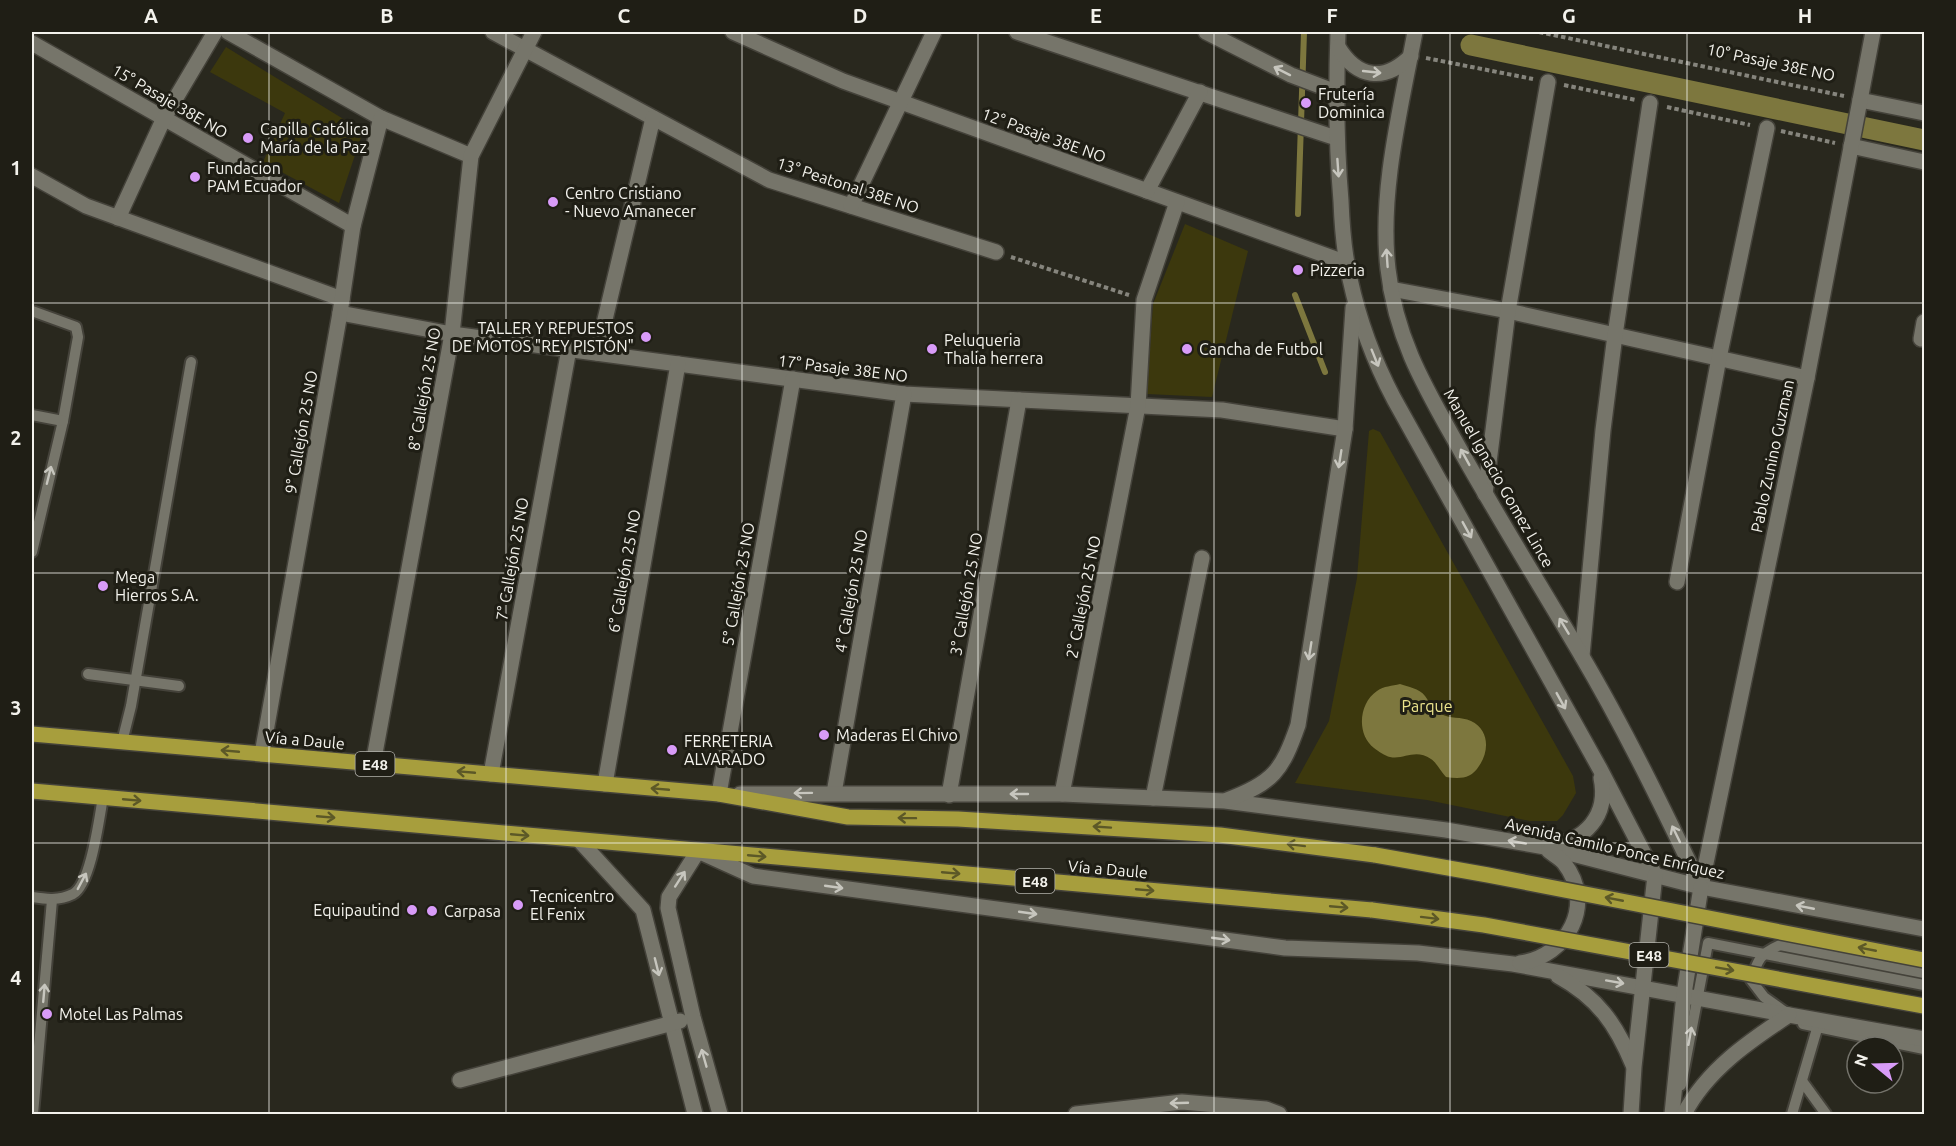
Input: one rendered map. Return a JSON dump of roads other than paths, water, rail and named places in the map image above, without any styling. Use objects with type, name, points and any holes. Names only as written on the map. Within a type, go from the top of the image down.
[{"type":"main road","name":"Vía a Daule","points":[[32,734],[719,794],[848,817],[969,820],[1208,834],[1375,855],[1511,879],[1924,960]]},
{"type":"main road","name":"Vía a Daule","points":[[32,791],[1372,910],[1484,925],[1924,1006]]},
{"type":"street","points":[[118,218],[164,118],[215,32]]},
{"type":"street","points":[[228,32],[381,118],[471,156]]},
{"type":"street","name":"13° Peatonal 38E NO","points":[[493,32],[769,180],[996,252]]},
{"type":"street","name":"8° Callejón 25 NO","points":[[373,764],[452,334],[471,156],[534,32]]},
{"type":"street","name":"12° Pasaje 38E NO","points":[[733,32],[843,81],[1347,263]]},
{"type":"street","points":[[851,206],[934,32]]},
{"type":"street","points":[[1017,32],[1336,138]]},
{"type":"street","points":[[1206,32],[1291,75],[1336,93]]},
{"type":"street","name":"Manuel Ignacio Gomez Lince","points":[[1415,32],[1388,199],[1386,245],[1391,289],[1401,331],[1415,366],[1485,494],[1582,656],[1650,780],[1701,887]]},
{"type":"street","name":"Pablo Zunino Guzman","points":[[1673,1114],[1690,996],[1701,887],[1807,378],[1872,32]]},
{"type":"street","points":[[1338,39],[1336,138],[1347,263],[1362,324],[1382,375],[1655,875],[1631,1114]]},
{"type":"street","points":[[1338,39],[1351,65],[1360,71],[1371,73],[1394,70],[1411,56]]},
{"type":"street","name":"15° Pasaje 38E NO","points":[[32,43],[353,226]]},
{"type":"street","points":[[1485,494],[1508,311],[1548,82]]},
{"type":"street","points":[[1147,191],[1200,92]]},
{"type":"street","points":[[1859,102],[1924,113]]},
{"type":"street","points":[[1582,656],[1615,334],[1650,104]]},
{"type":"street","name":"9° Callejón 25 NO","points":[[262,754],[353,226],[381,118]]},
{"type":"street","points":[[597,353],[653,118]]},
{"type":"street","points":[[1677,582],[1719,358],[1767,128]]},
{"type":"street","points":[[1852,142],[1924,162]]},
{"type":"street","name":"17° Pasaje 38E NO","points":[[32,176],[86,206],[341,306],[452,334],[904,394],[1222,411],[1345,429]]},
{"type":"street","name":"2° Callejón 25 NO","points":[[1062,794],[1138,406],[1144,300],[1177,202]]},
{"type":"street","points":[[1391,289],[1508,311],[1807,378]]},
{"type":"street","points":[[1224,801],[1253,790],[1273,775],[1288,755],[1298,725],[1345,429],[1354,296]]},
{"type":"street","points":[[1921,339],[1924,322]]},
{"type":"street","name":"7° Callejón 25 NO","points":[[491,774],[568,350]]},
{"type":"street","name":"6° Callejón 25 NO","points":[[605,784],[678,364]]},
{"type":"street","name":"5° Callejón 25 NO","points":[[719,794],[793,379]]},
{"type":"street","name":"4° Callejón 25 NO","points":[[834,793],[904,394]]},
{"type":"street","name":"3° Callejón 25 NO","points":[[949,795],[1019,400]]},
{"type":"street","points":[[1153,798],[1202,558]]},
{"type":"street","points":[[1545,847],[1567,844],[1586,832],[1599,813],[1604,791],[1599,769]]},
{"type":"street","name":"Vía a Daule","points":[[719,794],[1062,794],[1224,801]]},
{"type":"street","name":"Avenida Camilo Ponce Enríquez","points":[[1224,801],[1446,830],[1545,847],[1701,887],[1924,930]]},
{"type":"street","points":[[579,840],[643,910],[695,1114]]},
{"type":"street","points":[[1513,964],[1536,960],[1556,948],[1571,930],[1577,907],[1575,883],[1563,862],[1545,847]]},
{"type":"street","points":[[698,851],[669,897],[668,908],[693,1017],[720,1114]]},
{"type":"street","name":"Vía a Daule","points":[[698,851],[753,876],[1285,948],[1418,953],[1513,964]]},
{"type":"street","name":"E48","points":[[1513,964],[1690,996],[1818,1024],[1924,1039]]},
{"type":"street","points":[[1547,971],[1576,987],[1602,1009],[1621,1036],[1634,1067]]},
{"type":"street","points":[[1684,1114],[1719,1067],[1754,1038],[1789,1016]]},
{"type":"street","points":[[460,1080],[693,1017]]},
{"type":"street","points":[[1076,1114],[1182,1102],[1266,1109],[1279,1114]]},
{"type":"lane","points":[[32,311],[76,327],[78,337],[63,421],[36,512],[32,552]]},
{"type":"lane","points":[[122,742],[136,679],[191,362]]},
{"type":"lane","points":[[32,415],[63,421]]},
{"type":"lane","points":[[88,674],[179,686]]},
{"type":"lane","points":[[32,897],[52,900],[74,894],[84,882],[103,798]]},
{"type":"lane","points":[[33,1114],[52,900]]},
{"type":"lane","points":[[1690,996],[1708,943],[1764,952],[1924,985]]},
{"type":"lane","points":[[1789,1016],[1764,997],[1751,980],[1764,952],[1780,945],[1924,973]]},
{"type":"lane","points":[[1792,1114],[1818,1024],[1924,1049]]},
{"type":"lane","points":[[1802,1081],[1826,1114]]},
{"type":"waterway","points":[[1298,214],[1304,32]]},
{"type":"waterway","points":[[1471,45],[1924,140]]},
{"type":"waterway","points":[[1295,295],[1325,372]]},
{"type":"place","name":"Frutería Dominica","points":[[1306,103]]},
{"type":"place","name":"Capilla Católica María de la Paz","points":[[248,138]]},
{"type":"place","name":"Fundacion PAM Ecuador","points":[[195,177]]},
{"type":"place","name":"Centro Cristiano - Nuevo Amanecer","points":[[553,202]]},
{"type":"place","name":"Pizzeria","points":[[1298,270]]},
{"type":"place","name":"TALLER Y REPUESTOS DE MOTOS \"REY PISTÓN\"","points":[[646,337]]},
{"type":"place","name":"Peluqueria Thalia herrera","points":[[932,349]]},
{"type":"place","name":"Cancha de Futbol","points":[[1187,349]]},
{"type":"place","name":"Mega Hierros S.A.","points":[[103,586]]},
{"type":"place","name":"Maderas El Chivo","points":[[824,735]]},
{"type":"place","name":"FERRETERIA ALVARADO","points":[[672,750]]},
{"type":"place","name":"Tecnicentro El Fenix","points":[[518,905]]},
{"type":"place","name":"Equipautind","points":[[412,910]]},
{"type":"place","name":"Carpasa","points":[[432,911]]},
{"type":"place","name":"Motel Las Palmas","points":[[47,1014]]},
{"type":"park label","name":"Parque","points":[[1427,706]]}]
